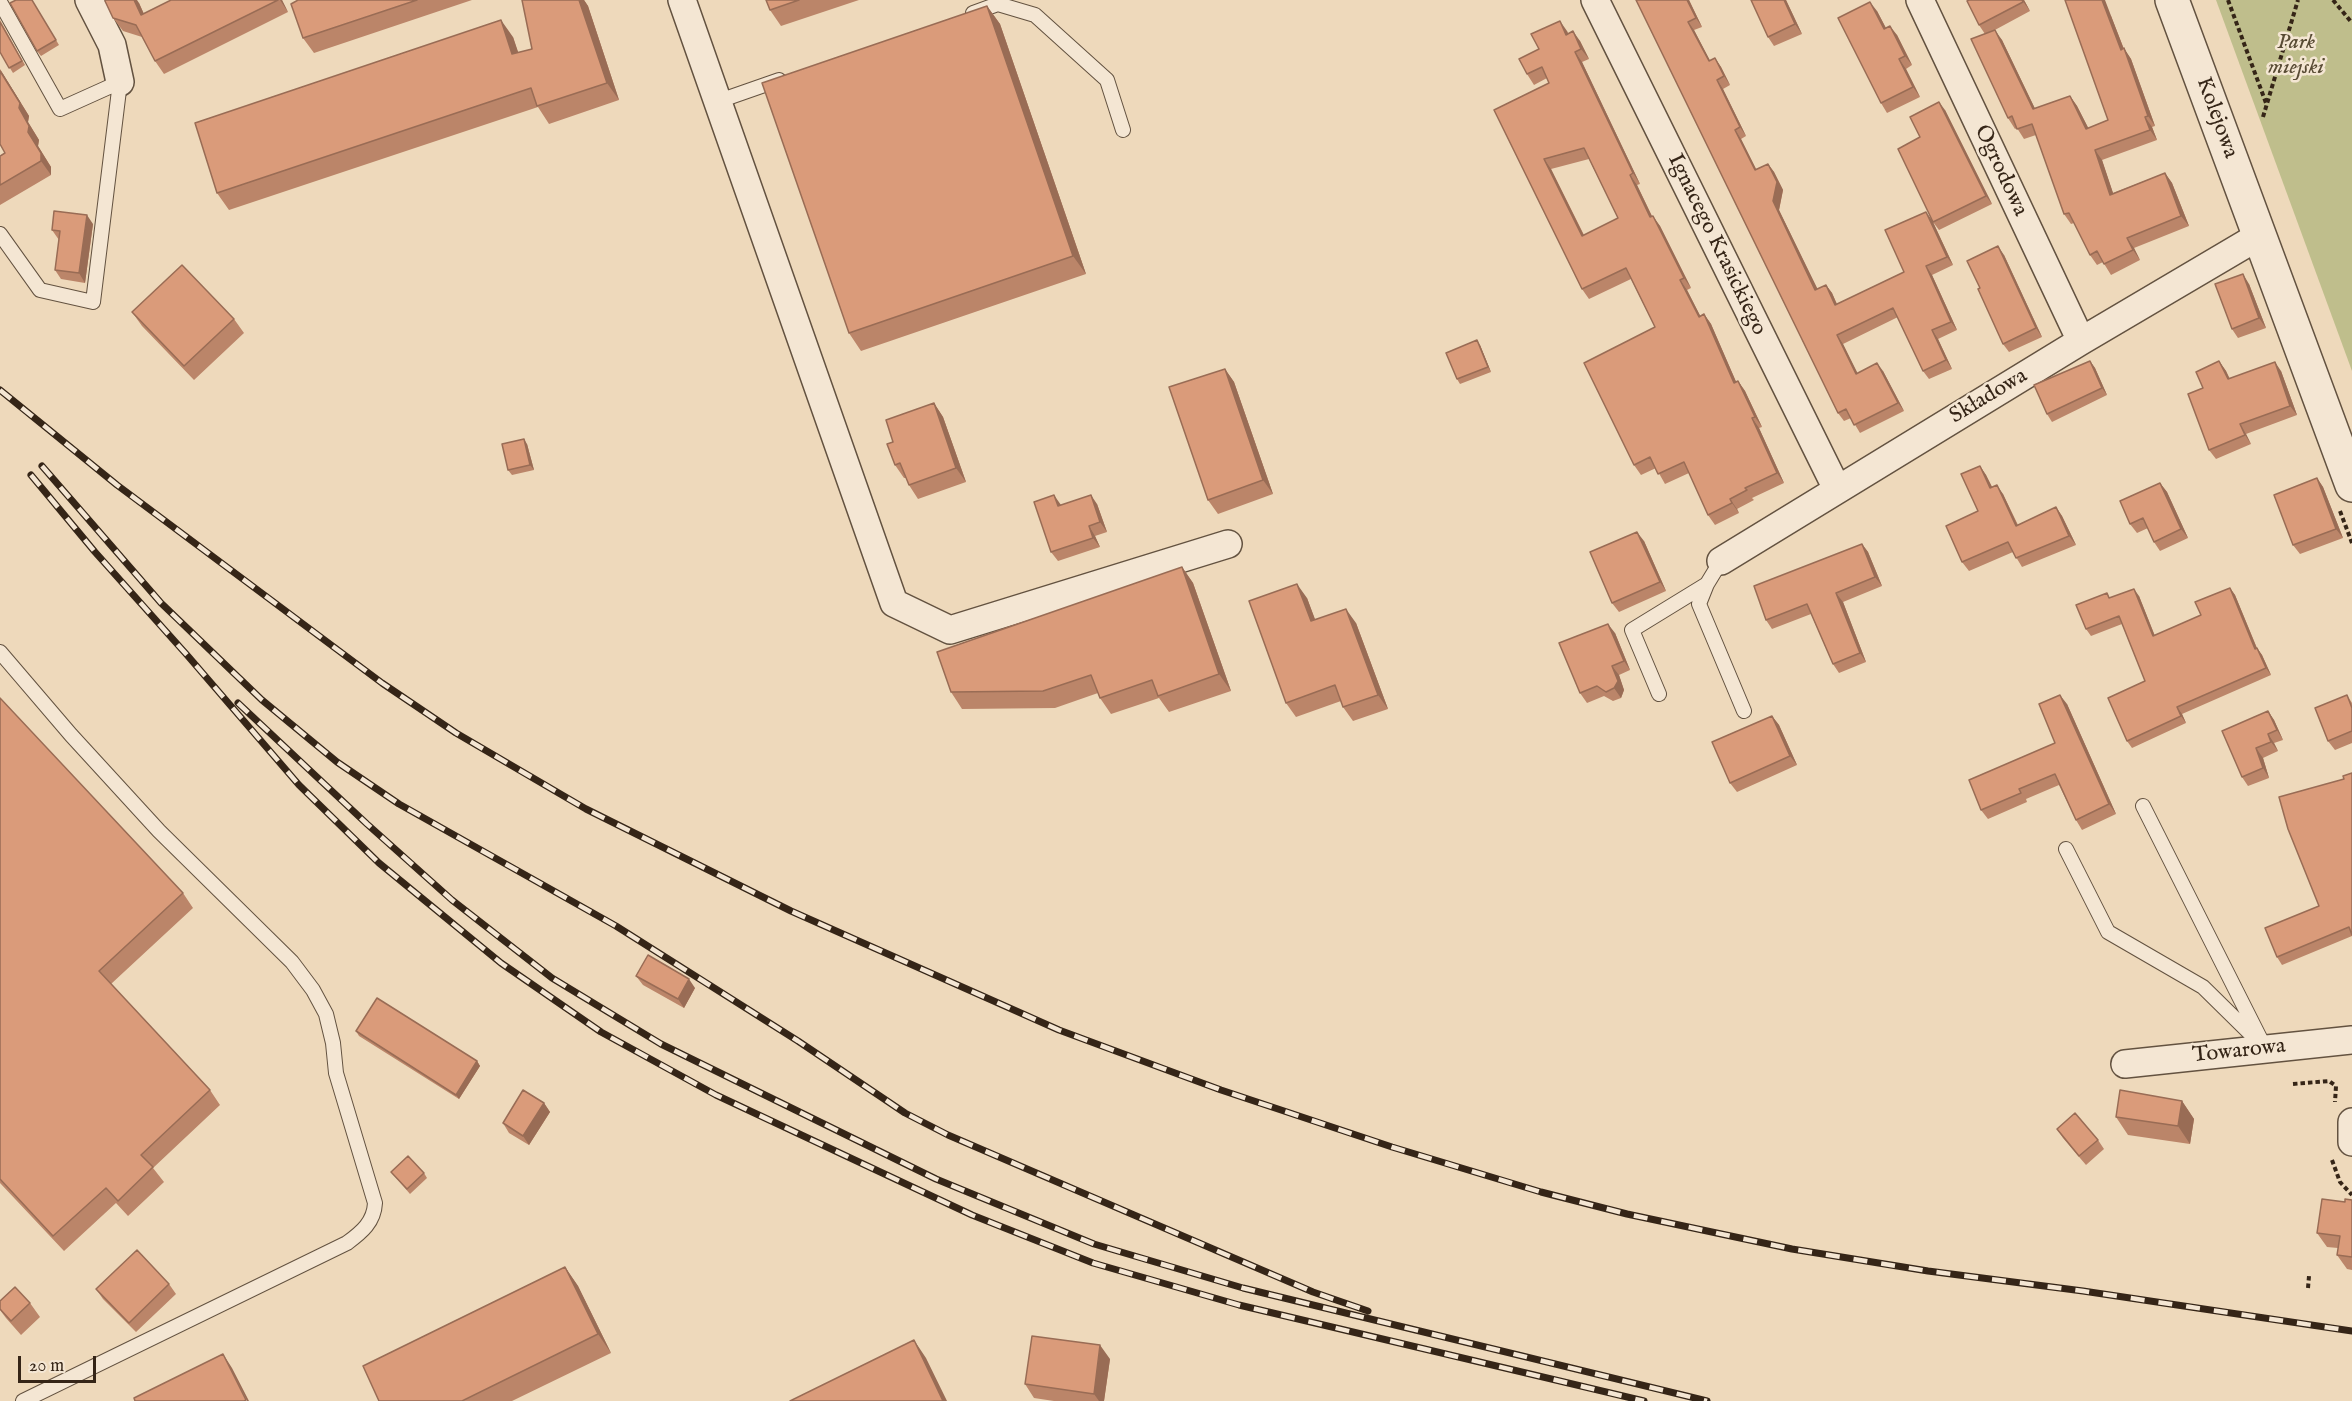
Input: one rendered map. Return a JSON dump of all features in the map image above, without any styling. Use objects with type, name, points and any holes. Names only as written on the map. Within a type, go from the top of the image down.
[{"type":"street","points":[[682,0],[894,603],[950,630],[1228,544]]},
{"type":"street","name":"Ignacego Krasickiego","points":[[1596,0],[1837,489]]},
{"type":"street","name":"Ogrodowa","points":[[1920,0],[2081,341]]},
{"type":"street","name":"Kolejowa","points":[[2172,0],[2352,485]]},
{"type":"street","points":[[93,1],[112,45],[120,82]]},
{"type":"street","name":"Składowa","points":[[1714,572],[1837,489],[2259,236]]},
{"type":"street","name":"Towarowa","points":[[2125,1064],[2352,1040]]},
{"type":"street","points":[[2352,1122],[2352,1143]]},
{"type":"lane","points":[[0,2],[60,110],[120,82]]},
{"type":"lane","points":[[964,16],[998,4],[1035,15],[1107,80],[1123,130]]},
{"type":"lane","points":[[716,102],[795,74]]},
{"type":"lane","points":[[0,234],[40,290],[93,302],[120,82]]},
{"type":"lane","points":[[1659,693],[1632,630],[1714,572]]},
{"type":"lane","points":[[1714,572],[1699,604],[1744,711]]},
{"type":"lane","points":[[0,652],[71,735],[159,831],[292,962],[313,990],[326,1014],[333,1043],[336,1073],[375,1203],[374,1216],[362,1232],[347,1243],[23,1401]]},
{"type":"lane","points":[[2143,806],[2266,1050]]},
{"type":"lane","points":[[2066,849],[2108,932],[2203,987],[2266,1050]]},
{"type":"path","points":[[2228,0],[2267,105]]},
{"type":"path","points":[[2263,117],[2298,0]]},
{"type":"path","points":[[2333,0],[2352,24]]},
{"type":"path","points":[[2308,1288],[2309,1276]]},
{"type":"green space","name":"Park miejski","points":[[2216,0],[2352,0],[2352,371]]},
{"type":"building","points":[[16,0],[32,0],[56,40],[37,51],[10,3]]},
{"type":"building","points":[[106,0],[134,0],[141,15],[171,0],[278,0],[155,61],[136,25],[113,18]]},
{"type":"building","points":[[298,0],[417,0],[303,38],[291,4]]},
{"type":"building","points":[[522,0],[579,0],[607,83],[537,106],[531,88],[217,193],[195,123],[501,20],[512,54],[532,49]]},
{"type":"building","points":[[766,0],[799,0],[770,10]]},
{"type":"building","points":[[1636,0],[1687,0],[1696,18],[1688,22],[1709,61],[1715,58],[1724,76],[1717,80],[1740,127],[1735,130],[1755,170],[1768,164],[1777,182],[1773,201],[1815,290],[1826,285],[1835,305],[1904,272],[1885,230],[1926,212],[1947,257],[1926,266],[1951,322],[1932,330],[1946,360],[1923,371],[1893,308],[1837,335],[1856,374],[1877,363],[1898,403],[1854,425],[1846,409],[1838,413]]},
{"type":"building","points":[[1751,0],[1784,0],[1795,24],[1768,37]]},
{"type":"building","points":[[2022,0],[2023,2],[1979,25],[1967,1]]},
{"type":"building","points":[[2065,0],[2102,0],[2121,50],[2124,48],[2148,116],[2145,117],[2150,130],[2095,150],[2110,195],[2165,173],[2181,216],[2127,238],[2133,250],[2104,264],[2097,251],[2090,255],[2069,213],[2064,214],[2032,124],[2017,129],[2012,116],[2008,118],[1971,39],[1995,30],[2033,109],[2070,96],[2086,129],[2108,120]]},
{"type":"building","points":[[1870,2],[1884,29],[1890,26],[1905,56],[1899,59],[1913,87],[1881,103],[1838,18]]},
{"type":"building","points":[[987,6],[1073,256],[849,333],[762,83]]},
{"type":"building","points":[[1560,21],[1566,35],[1573,31],[1581,49],[1575,52],[1633,173],[1630,175],[1684,278],[1680,280],[1699,317],[1704,314],[1734,383],[1738,381],[1777,473],[1745,488],[1747,490],[1730,499],[1732,503],[1708,515],[1684,462],[1658,474],[1650,457],[1634,465],[1584,363],[1655,327],[1626,268],[1582,289],[1494,110],[1549,83],[1542,67],[1527,74],[1519,59],[1539,49],[1531,34]],"holes":[[[1584,148],[1618,218],[1582,236],[1544,159]]]},
{"type":"building","points":[[0,22],[22,61],[9,68],[0,52]]},
{"type":"building","points":[[0,71],[20,103],[19,108],[29,126],[28,132],[41,153],[41,161],[0,185],[0,156],[5,153],[0,144]]},
{"type":"building","points":[[1939,102],[1986,196],[1933,222],[1898,149],[1920,137],[1910,117]]},
{"type":"building","points":[[54,211],[87,215],[79,273],[55,270],[60,231],[52,230]]},
{"type":"building","points":[[1998,246],[2036,328],[2003,344],[1967,261]]},
{"type":"building","points":[[182,265],[234,319],[184,366],[132,312]]},
{"type":"building","points":[[2243,274],[2259,318],[2232,329],[2215,284]]},
{"type":"building","points":[[1477,340],[1488,367],[1457,379],[1446,353]]},
{"type":"building","points":[[2090,361],[2102,388],[2047,414],[2034,385]]},
{"type":"building","points":[[2219,361],[2228,379],[2275,362],[2290,406],[2240,424],[2245,435],[2209,450],[2188,394],[2203,388],[2196,372]]},
{"type":"building","points":[[1225,369],[1263,480],[1208,500],[1169,387]]},
{"type":"building","points":[[934,403],[956,468],[909,485],[900,463],[895,465],[887,444],[893,442],[886,420]]},
{"type":"building","points":[[524,439],[530,465],[508,470],[502,444]]},
{"type":"building","points":[[1980,466],[1990,488],[1997,485],[2016,526],[2056,507],[2069,536],[2016,558],[2008,542],[1962,562],[1946,526],[1978,511],[1961,474]]},
{"type":"building","points":[[2317,478],[2336,529],[2293,545],[2274,495]]},
{"type":"building","points":[[2160,483],[2181,529],[2154,542],[2143,518],[2130,524],[2120,501]]},
{"type":"building","points":[[1054,495],[1058,506],[1091,495],[1100,522],[1089,526],[1093,538],[1051,552],[1034,502]]},
{"type":"building","points":[[1637,532],[1660,582],[1612,603],[1590,552]]},
{"type":"building","points":[[1862,544],[1875,577],[1836,593],[1860,653],[1833,664],[1807,604],[1766,620],[1754,586]]},
{"type":"building","points":[[1182,567],[1219,674],[1158,696],[1152,680],[1100,698],[1091,675],[1043,691],[951,692],[937,652]]},
{"type":"building","points":[[1297,584],[1311,621],[1346,609],[1378,695],[1343,707],[1335,685],[1286,703],[1249,601]]},
{"type":"building","points":[[2230,588],[2255,649],[2257,648],[2266,668],[2177,707],[2181,716],[2127,741],[2108,698],[2145,681],[2119,616],[2086,629],[2076,605],[2107,593],[2109,598],[2134,589],[2153,636],[2201,615],[2195,602]]},
{"type":"building","points":[[1608,624],[1624,661],[1612,666],[1618,681],[1614,688],[1606,692],[1597,686],[1580,693],[1559,643]]},
{"type":"building","points":[[2060,695],[2109,804],[2076,820],[2055,774],[2019,789],[2021,793],[1981,810],[1969,780],[2055,743],[2039,704]]},
{"type":"building","points":[[2347,695],[2352,708],[2352,731],[2328,741],[2315,708]]},
{"type":"building","points":[[0,698],[183,893],[99,971],[210,1090],[141,1155],[153,1167],[118,1201],[106,1188],[53,1236],[0,1179]]},
{"type":"building","points":[[2268,711],[2277,730],[2268,734],[2271,742],[2256,748],[2263,768],[2242,777],[2222,731]]},
{"type":"building","points":[[1772,716],[1790,756],[1730,783],[1712,742]]},
{"type":"building","points":[[2352,773],[2352,935],[2349,927],[2277,957],[2265,928],[2319,906],[2288,829],[2279,797],[2344,779],[2343,776]]},
{"type":"building","points":[[648,955],[689,979],[678,999],[636,976]]},
{"type":"building","points":[[377,998],[477,1061],[456,1095],[356,1031]]},
{"type":"building","points":[[523,1090],[544,1103],[523,1136],[503,1123]]},
{"type":"building","points":[[2120,1090],[2182,1101],[2178,1126],[2116,1117]]},
{"type":"building","points":[[2075,1113],[2098,1140],[2079,1156],[2057,1129]]},
{"type":"building","points":[[408,1156],[424,1173],[407,1189],[391,1172]]},
{"type":"building","points":[[2322,1199],[2345,1202],[2345,1199],[2352,1200],[2352,1257],[2337,1255],[2340,1236],[2317,1233]]},
{"type":"building","points":[[137,1250],[169,1284],[129,1323],[96,1289]]},
{"type":"building","points":[[565,1267],[598,1334],[462,1401],[379,1401],[363,1366]]},
{"type":"building","points":[[15,1287],[30,1303],[11,1321],[0,1309],[0,1301]]},
{"type":"building","points":[[1032,1336],[1100,1345],[1094,1394],[1025,1384]]},
{"type":"building","points":[[914,1340],[943,1401],[790,1401]]},
{"type":"building","points":[[223,1354],[246,1400],[135,1401],[134,1398]]},
{"type":"railway","points":[[0,390],[117,485],[382,683],[456,733],[586,809],[791,911],[1059,1030],[1221,1090],[1392,1147],[1541,1192],[1627,1214],[1792,1249],[1928,1271],[2083,1291],[2352,1331]]},
{"type":"railway","points":[[42,466],[161,603],[262,700],[337,762],[399,804],[616,926],[798,1041],[905,1113],[948,1135],[1313,1292],[1368,1311]]},
{"type":"railway","points":[[31,475],[95,552],[299,785],[379,863],[501,963],[601,1032],[716,1095],[972,1215],[1093,1263],[1239,1305],[1644,1401]]},
{"type":"railway","points":[[238,703],[452,900],[552,978],[661,1044],[936,1179],[1094,1244],[1243,1288],[1707,1401]]}]
